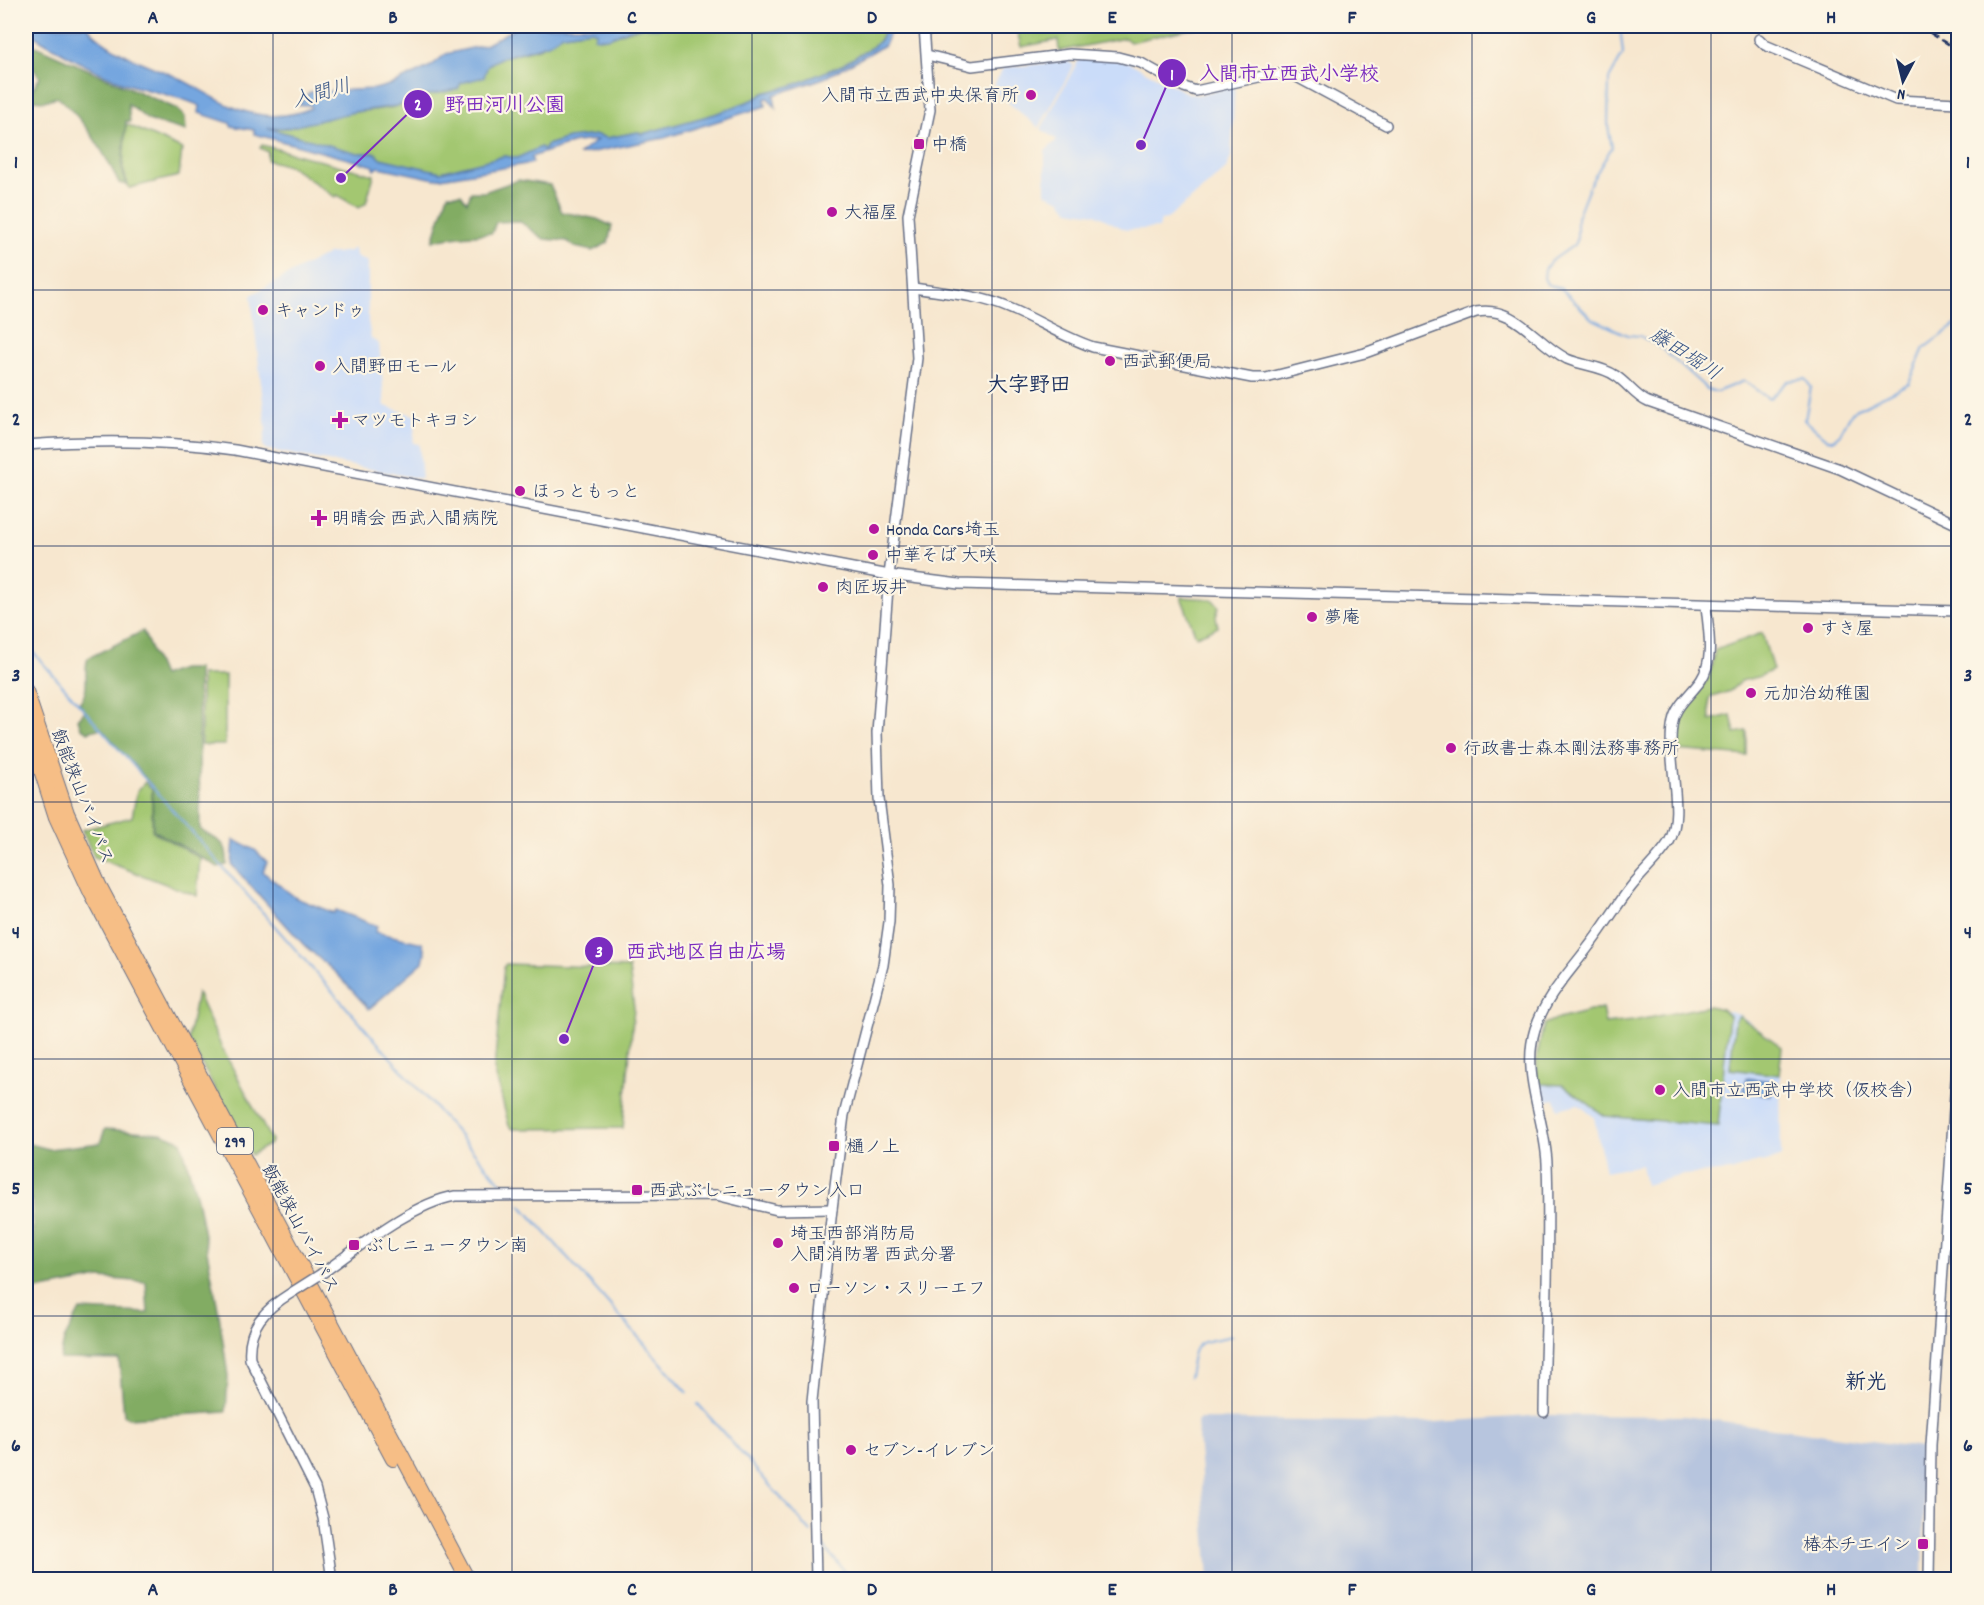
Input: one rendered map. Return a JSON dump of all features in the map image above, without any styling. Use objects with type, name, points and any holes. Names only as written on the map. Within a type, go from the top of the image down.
[{"type":"highway","name":"飯能狭山バイパス","points":[[26,691],[30,731],[56,817],[91,893],[458,1580]]},
{"type":"highway","name":"飯能狭山バイパス","points":[[30,731],[99,885],[468,1580]]},
{"type":"street","points":[[816,1580],[812,1401],[832,1209],[844,1115],[883,965],[889,922],[890,885],[876,758],[890,575],[917,358],[908,215],[930,110],[924,26]]},
{"type":"street","points":[[1759,39],[1765,45],[1896,100],[1959,103]]},
{"type":"street","points":[[927,54],[972,66],[1078,53],[1118,57],[1140,63],[1196,91],[1281,73],[1306,80],[1386,125]]},
{"type":"street","points":[[914,288],[986,300],[1010,309],[1072,340],[1093,347],[1252,378],[1266,378],[1365,353],[1476,312],[1493,309],[1507,314],[1551,350],[1569,360],[1616,376],[1637,397],[1840,469],[1959,525]]},
{"type":"street","points":[[26,445],[87,441],[146,441],[235,450],[890,575],[1005,587],[1959,611]]},
{"type":"street","points":[[1544,1412],[1547,1165],[1531,1075],[1532,1042],[1546,1002],[1589,947],[1630,888],[1666,846],[1673,832],[1676,812],[1671,750],[1672,722],[1702,679],[1708,663],[1706,605]]},
{"type":"street","points":[[1929,1580],[1931,1445],[1955,1137],[1959,1049]]},
{"type":"street","points":[[332,1580],[323,1518],[315,1488],[255,1373],[250,1359],[251,1337],[257,1322],[267,1310],[410,1214],[426,1205],[454,1196],[716,1195],[777,1210],[832,1209]]},
{"type":"shaded area","points":[[1093,57],[1128,62],[1187,93],[1197,95],[1235,86],[1231,157],[1226,169],[1167,219],[1161,220],[1159,228],[1126,230],[1095,214],[1069,210],[1061,200],[1045,193],[1045,151],[1057,140],[1041,129],[1079,59]]},
{"type":"shaded area","points":[[1067,61],[1074,65],[1039,128],[992,89],[1003,68]]},
{"type":"shaded area","name":"入間野田モール","points":[[355,249],[356,256],[368,262],[368,321],[371,338],[379,344],[385,406],[416,416],[413,443],[419,444],[422,479],[265,449],[263,445],[266,428],[251,295],[327,254],[351,251]]},
{"type":"shaded area","name":"入間市立西武中学校（仮校舎）","points":[[1708,1006],[1740,1015],[1782,1047],[1781,1156],[1767,1162],[1758,1161],[1731,1171],[1683,1175],[1645,1185],[1641,1165],[1605,1172],[1594,1117],[1578,1104],[1558,1109],[1555,1099],[1541,1102],[1536,1055],[1543,1024],[1602,1007],[1605,1023],[1633,1021]]},
{"type":"shaded area","name":"椿本チエイン","points":[[1545,1415],[1684,1416],[1922,1448],[1925,1452],[1923,1579],[1209,1579],[1197,1422],[1200,1419],[1421,1423]]},
{"type":"green space","points":[[886,26],[880,40],[874,46],[842,65],[794,85],[764,93],[755,99],[715,114],[642,134],[638,132],[607,138],[597,135],[569,138],[547,145],[544,150],[517,158],[504,156],[441,172],[380,158],[371,153],[357,153],[320,144],[268,128],[398,106],[421,94],[425,96],[484,73],[488,65],[500,58],[539,48],[563,34],[591,30],[597,32],[601,39],[641,27]]},
{"type":"green space","points":[[1016,26],[1203,26],[1130,42],[1125,38],[1059,51],[1058,40],[1021,47]]},
{"type":"green space","points":[[26,42],[177,109],[185,117],[186,131],[148,120],[128,104],[130,122],[126,121],[122,168],[127,185],[119,183],[93,137],[68,106],[58,97],[44,101],[33,100],[30,93],[40,77],[26,60]]},
{"type":"green space","points":[[126,124],[182,149],[179,176],[129,188],[123,168]]},
{"type":"green space","points":[[262,145],[374,175],[366,203],[359,208],[337,195],[335,197],[292,167],[267,160],[268,152],[260,148]]},
{"type":"green space","points":[[518,180],[550,185],[562,212],[597,219],[612,226],[608,243],[592,251],[575,247],[567,241],[544,239],[519,221],[496,222],[492,233],[433,241],[448,194],[461,194],[467,202],[471,192],[484,192]]},
{"type":"green space","points":[[1181,597],[1212,599],[1219,607],[1216,616],[1218,627],[1196,636]]},
{"type":"green space","points":[[143,631],[162,676],[181,669],[198,669],[200,829],[224,845],[227,865],[218,867],[153,830],[152,786],[101,728],[88,732],[81,728],[78,719],[85,711],[79,703],[85,692],[88,658]]},
{"type":"green space","points":[[1762,633],[1773,670],[1741,681],[1730,691],[1709,698],[1710,720],[1731,715],[1735,733],[1747,731],[1747,756],[1676,750],[1680,715],[1709,677],[1715,650]]},
{"type":"green space","points":[[201,675],[225,675],[225,745],[201,745]]},
{"type":"green space","points":[[145,782],[152,789],[152,831],[200,858],[197,896],[94,857],[82,830],[132,817],[137,791]]},
{"type":"green space","points":[[506,964],[629,968],[634,1008],[623,1128],[513,1129],[509,1126],[494,1069]]},
{"type":"green space","points":[[197,993],[222,1048],[271,1140],[270,1144],[251,1155],[188,1039]]},
{"type":"green space","points":[[1708,1006],[1722,1009],[1729,1016],[1718,1126],[1605,1116],[1563,1085],[1542,1084],[1537,1081],[1537,1055],[1544,1024],[1602,1008],[1605,1024],[1633,1021]]},
{"type":"green space","points":[[1739,1016],[1782,1047],[1779,1075],[1730,1069],[1735,1020]]},
{"type":"green space","points":[[105,1129],[161,1133],[181,1141],[197,1198],[219,1314],[228,1376],[226,1412],[128,1418],[124,1415],[119,1360],[60,1359],[64,1340],[80,1310],[148,1313],[146,1282],[100,1278],[26,1292],[26,1247],[33,1246],[32,1199],[26,1200],[26,1143],[49,1149],[100,1143]]},
{"type":"water","name":"入間川","points":[[26,26],[87,26],[114,48],[181,79],[227,104],[250,113],[276,116],[294,114],[311,108],[310,105],[298,105],[310,92],[375,89],[393,84],[431,66],[446,54],[485,45],[519,26],[665,26],[629,29],[607,38],[594,37],[597,32],[591,30],[563,34],[548,44],[500,58],[488,65],[484,77],[461,83],[458,89],[425,96],[421,94],[411,102],[396,106],[354,112],[288,128],[268,128],[357,153],[376,153],[380,158],[441,172],[504,156],[517,158],[541,147],[544,150],[547,145],[569,138],[597,135],[607,138],[638,132],[642,134],[715,114],[755,99],[764,93],[794,85],[842,65],[874,46],[881,39],[886,26],[891,26],[885,45],[824,78],[774,95],[776,108],[768,98],[765,99],[766,106],[664,138],[578,155],[597,140],[575,142],[531,157],[533,163],[435,179],[379,167],[374,170],[374,166],[254,134],[254,130],[231,126],[230,123],[199,113],[200,106],[191,102],[124,83],[98,72],[26,31]]},
{"type":"water","points":[[234,840],[255,850],[267,862],[263,872],[296,898],[377,926],[375,932],[422,943],[425,952],[423,962],[369,1009],[338,975],[304,945],[232,865]]},
{"type":"water","points":[[1746,1078],[1773,1081],[1771,1095],[1744,1092]]},
{"type":"waterway","name":"藤田堀川","points":[[1620,26],[1623,54],[1609,79],[1608,127],[1612,147],[1590,184],[1577,217],[1577,238],[1574,245],[1550,262],[1545,269],[1544,278],[1547,284],[1562,289],[1591,318],[1627,335],[1640,336],[1661,348],[1707,389],[1716,392],[1744,381],[1769,399],[1788,381],[1805,379],[1811,387],[1805,420],[1828,440],[1833,440],[1840,434],[1852,412],[1909,383],[1924,348],[1958,323]]},
{"type":"waterway","points":[[26,644],[503,1185]]},
{"type":"waterway","points":[[521,1205],[688,1393]]},
{"type":"waterway","points":[[1189,1377],[1193,1355],[1198,1345],[1232,1336]]},
{"type":"waterway","points":[[698,1404],[811,1532]]},
{"type":"waterway","points":[[819,1541],[852,1580]]},
{"type":"railway","points":[[1918,26],[1958,50]]},
{"type":"railway","points":[[1939,26],[1958,37]]},
{"type":"place","name":"入間市立西武中央保育所","points":[[1031,95]]},
{"type":"place","name":"中橋","points":[[919,144]]},
{"type":"place","name":"入間市立西武小学校","points":[[1141,145]]},
{"type":"place","name":"野田河川公園","points":[[341,178]]},
{"type":"place","name":"大福屋","points":[[832,212]]},
{"type":"place","name":"キャンドゥ","points":[[263,310]]},
{"type":"place","name":"西武郵便局","points":[[1110,361]]},
{"type":"place","name":"入間野田モール","points":[[320,366]]},
{"type":"place","name":"マツモトキヨシ","points":[[340,420]]},
{"type":"place","name":"ほっともっと","points":[[520,491]]},
{"type":"place","name":"明晴会 西武入間病院","points":[[319,518]]},
{"type":"place","name":"Honda Cars埼玉","points":[[874,529]]},
{"type":"place","name":"中華そば 大咲","points":[[873,555]]},
{"type":"place","name":"肉匠坂井","points":[[823,587]]},
{"type":"place","name":"夢庵","points":[[1312,617]]},
{"type":"place","name":"すき屋","points":[[1808,628]]},
{"type":"place","name":"元加治幼稚園","points":[[1751,693]]},
{"type":"place","name":"行政書士森本剛法務事務所","points":[[1451,748]]},
{"type":"place","name":"西武地区自由広場","points":[[564,1039]]},
{"type":"place","name":"入間市立西武中学校（仮校舎）","points":[[1660,1090]]},
{"type":"place","name":"樋ノ上","points":[[834,1146]]},
{"type":"place","name":"西武ぶしニュータウン入口","points":[[637,1190]]},
{"type":"place","name":"埼玉西部消防局 入間消防署 西武分署","points":[[778,1243]]},
{"type":"place","name":"ぶしニュータウン南","points":[[354,1245]]},
{"type":"place","name":"ローソン・スリーエフ","points":[[794,1288]]},
{"type":"place","name":"セブン-イレブン","points":[[851,1450]]},
{"type":"place","name":"椿本チエイン","points":[[1923,1544]]},
{"type":"district","name":"大字野田","points":[[1029,384]]},
{"type":"district","name":"新光","points":[[1866,1381]]}]
